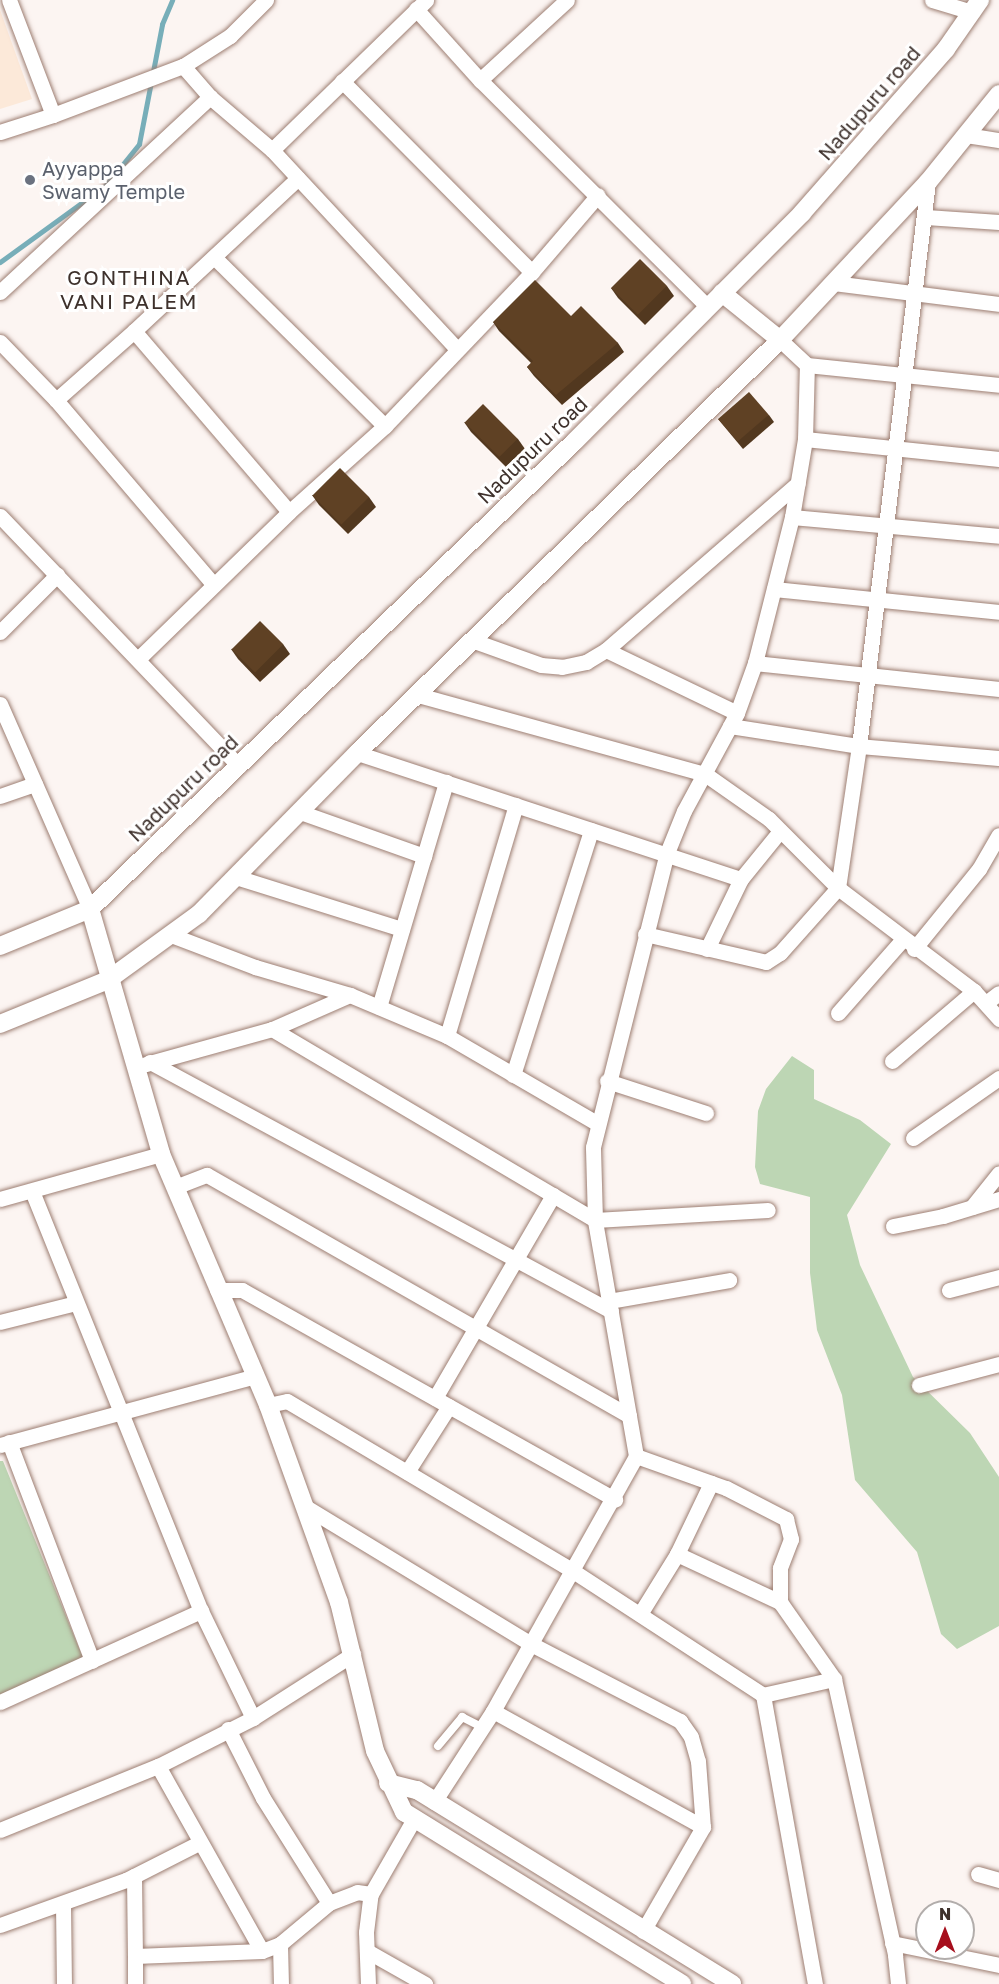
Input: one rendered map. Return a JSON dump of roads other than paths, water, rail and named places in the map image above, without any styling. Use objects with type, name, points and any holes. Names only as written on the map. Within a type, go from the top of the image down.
[{"type":"street","points":[[9,0],[53,115]]},
{"type":"street","points":[[0,132],[53,115],[183,66],[230,36],[266,0]]},
{"type":"street","points":[[480,80],[567,0]]},
{"type":"street","points":[[932,0],[976,6]]},
{"type":"street","points":[[272,150],[421,5],[480,80],[598,195],[708,308]]},
{"type":"street","name":"Nadupuru road","points":[[90,909],[708,308],[802,213],[946,49],[976,6]]},
{"type":"street","points":[[183,66],[210,98],[272,150],[457,350]]},
{"type":"street","points":[[342,81],[532,272]]},
{"type":"street","points":[[0,1024],[108,980],[199,914],[357,753],[780,340],[928,182],[999,94]]},
{"type":"street","points":[[0,292],[210,98]]},
{"type":"street","points":[[966,135],[999,140]]},
{"type":"street","points":[[56,400],[134,331],[298,178]]},
{"type":"street","points":[[645,934],[766,962],[780,953],[838,888],[859,746],[897,449],[926,217],[928,182]]},
{"type":"street","points":[[138,659],[289,512],[385,426],[532,272],[598,195]]},
{"type":"street","points":[[926,217],[999,222]]},
{"type":"street","points":[[214,257],[385,426]]},
{"type":"street","points":[[833,283],[999,304]]},
{"type":"street","points":[[722,293],[807,365],[999,385]]},
{"type":"street","points":[[134,331],[289,512]]},
{"type":"street","points":[[0,342],[56,400],[214,585]]},
{"type":"street","points":[[434,1802],[492,1711],[615,1499],[636,1456],[595,1220],[591,1170],[598,1124],[607,1081],[667,853],[684,811],[734,719],[755,663],[792,517],[798,483],[804,439],[807,365]]},
{"type":"street","points":[[804,439],[999,459]]},
{"type":"street","points":[[474,641],[520,660],[562,667],[586,662],[606,650],[798,483]]},
{"type":"street","points":[[0,516],[239,765]]},
{"type":"street","points":[[792,517],[999,536]]},
{"type":"street","points":[[0,632],[57,575]]},
{"type":"street","points":[[774,588],[999,612]]},
{"type":"street","points":[[606,650],[734,719],[859,746],[999,758]]},
{"type":"street","points":[[755,663],[999,689]]},
{"type":"street","points":[[418,695],[705,774],[780,831],[838,888],[908,944],[974,991],[999,1019]]},
{"type":"street","points":[[0,704],[90,909],[108,980],[143,1065],[161,1154],[217,1290],[268,1405],[353,1654],[366,1720],[388,1783],[404,1812],[414,1819],[682,1984]]},
{"type":"street","points":[[357,753],[741,879]]},
{"type":"street","points":[[379,1007],[446,782]]},
{"type":"street","points":[[0,796],[35,784]]},
{"type":"street","points":[[447,1036],[516,805]]},
{"type":"street","points":[[300,812],[424,856]]},
{"type":"street","points":[[513,1075],[591,830]]},
{"type":"street","points":[[707,949],[741,879],[780,831]]},
{"type":"street","points":[[838,1013],[979,869],[999,835]]},
{"type":"street","points":[[236,877],[402,929]]},
{"type":"street","points":[[0,946],[90,909]]},
{"type":"street","points":[[171,935],[255,967],[350,994],[447,1036],[598,1124]]},
{"type":"street","points":[[892,1061],[974,991]]},
{"type":"street","points":[[986,1004],[999,993]]},
{"type":"street","points":[[143,1065],[272,1029],[350,994]]},
{"type":"street","points":[[272,1029],[595,1220],[768,1210]]},
{"type":"street","points":[[143,1065],[514,1259],[610,1306],[729,1280]]},
{"type":"street","points":[[913,1138],[999,1078]]},
{"type":"street","points":[[607,1081],[706,1113]]},
{"type":"street","points":[[0,1199],[161,1154]]},
{"type":"street","points":[[972,1207],[999,1173]]},
{"type":"street","points":[[175,1187],[207,1175],[629,1416]]},
{"type":"street","points":[[32,1191],[201,1611],[253,1719]]},
{"type":"street","points":[[435,1398],[553,1195]]},
{"type":"street","points":[[893,1226],[999,1199]]},
{"type":"street","points":[[949,1290],[999,1277]]},
{"type":"street","points":[[217,1290],[242,1290],[615,1499]]},
{"type":"street","points":[[0,1322],[76,1303]]},
{"type":"street","points":[[919,1385],[999,1364]]},
{"type":"street","points":[[92,1661],[4,1444],[256,1377]]},
{"type":"street","points":[[268,1405],[287,1401],[573,1571],[763,1695],[834,1679]]},
{"type":"street","points":[[407,1472],[448,1406]]},
{"type":"street","points":[[636,1456],[751,1498],[786,1519],[791,1539],[780,1568],[780,1602]]},
{"type":"street","points":[[640,1614],[677,1554],[711,1483]]},
{"type":"street","points":[[304,1506],[531,1644],[680,1721],[691,1737],[698,1761],[703,1827],[643,1931]]},
{"type":"street","points":[[677,1554],[780,1602],[834,1679],[892,1943],[898,1984]]},
{"type":"street","points":[[0,1702],[201,1611]]},
{"type":"street","points":[[0,1830],[158,1766],[228,1729],[253,1719],[353,1654]]},
{"type":"street","points":[[763,1695],[815,1984]]},
{"type":"street","points":[[492,1711],[703,1827]]},
{"type":"street","points":[[228,1729],[262,1798],[329,1903]]},
{"type":"street","points":[[158,1766],[199,1844],[262,1951]]},
{"type":"street","points":[[388,1783],[417,1790],[732,1984]]},
{"type":"street","points":[[368,1984],[367,1951],[371,1894],[414,1819]]},
{"type":"street","points":[[0,1925],[63,1904],[134,1876],[199,1844]]},
{"type":"street","points":[[978,1874],[999,1880]]},
{"type":"street","points":[[134,1876],[135,1984]]},
{"type":"street","points":[[135,1956],[262,1951],[280,1944],[329,1903],[357,1892],[371,1894]]},
{"type":"street","points":[[63,1904],[64,1984]]},
{"type":"street","points":[[892,1943],[999,1965]]},
{"type":"street","points":[[280,1944],[281,1984]]},
{"type":"street","points":[[367,1951],[425,1984]]},
{"type":"lane","points":[[438,1746],[462,1717],[482,1727]]},
{"type":"waterway","points":[[0,262],[106,185],[139,144],[162,24],[172,0]]},
{"type":"place","name":"Ayyappa Swamy Temple","points":[[30,180]]},
{"type":"district","name":"GONTHINA VANI PALEM","points":[[129,289]]}]
